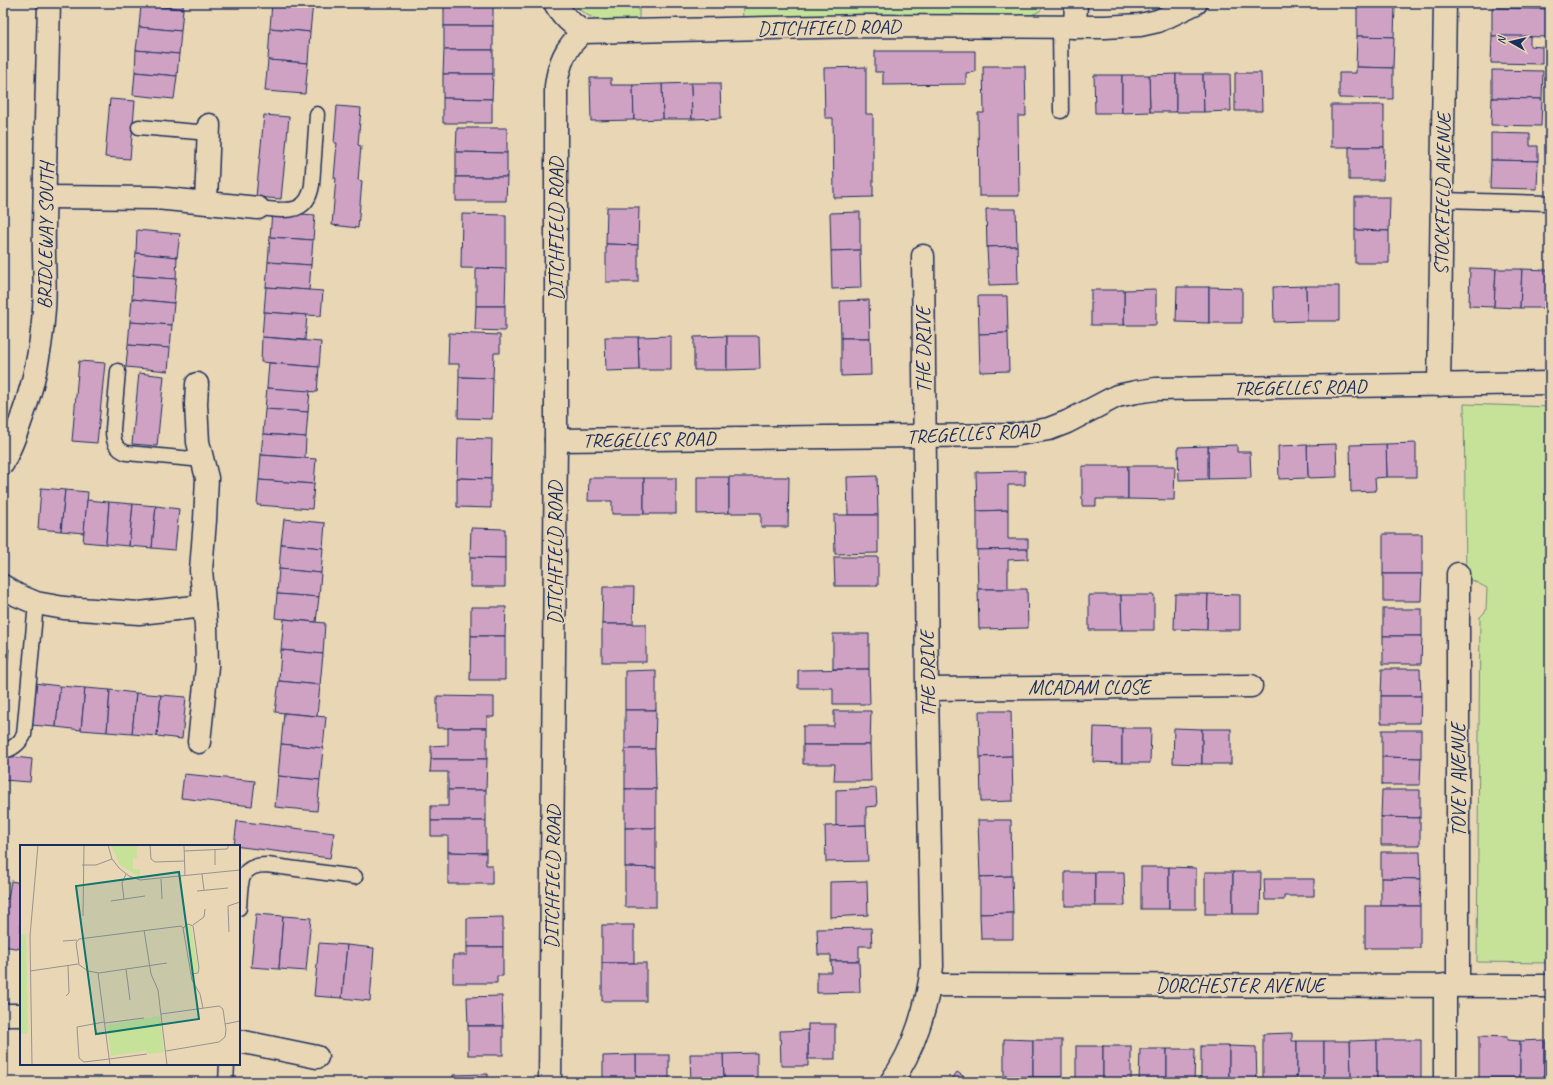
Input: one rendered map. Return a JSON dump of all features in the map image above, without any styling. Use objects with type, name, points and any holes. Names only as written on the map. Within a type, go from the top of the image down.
[{"type":"street","name":"BRIDLEWAY SOUTH","points":[[3,463],[25,408],[32,383],[42,332],[44,309],[49,3]]},
{"type":"street","points":[[555,3],[570,23],[583,32]]},
{"type":"street","points":[[1067,27],[1076,3]]},
{"type":"street","name":"DITCHFIELD ROAD","points":[[550,1082],[556,440],[556,86],[558,70],[563,56],[572,42],[583,32],[866,26],[1067,27],[1140,25],[1158,21],[1196,3]]},
{"type":"street","name":"STOCKFIELD AVENUE","points":[[1438,385],[1445,3]]},
{"type":"street","points":[[206,202],[209,129]]},
{"type":"street","points":[[45,197],[143,198],[206,202],[258,208]]},
{"type":"street","name":"THE DRIVE","points":[[891,1082],[916,1034],[925,1008],[932,966],[927,689],[923,256]]},
{"type":"street","name":"TREGELLES ROAD","points":[[556,440],[1012,435],[1032,433],[1049,429],[1067,422],[1117,396],[1156,389],[1550,383]]},
{"type":"street","points":[[197,384],[198,442],[207,478],[201,570],[208,644],[199,742]]},
{"type":"street","name":"TOVEY AVENUE","points":[[1445,1082],[1452,985],[1458,574]]},
{"type":"street","points":[[3,586],[17,595],[36,603],[64,608],[139,613],[204,606]]},
{"type":"street","name":"MCADAM CLOSE","points":[[927,689],[1251,686]]},
{"type":"street","name":"DORCHESTER AVENUE","points":[[930,985],[1550,986]]},
{"type":"street","points":[[3,1015],[20,1016]]},
{"type":"street","points":[[240,1042],[318,1057]]},
{"type":"lane","points":[[1061,111],[1067,27]]},
{"type":"lane","points":[[258,208],[286,210],[298,208],[305,204],[310,195],[312,185],[317,114]]},
{"type":"lane","points":[[139,127],[209,129]]},
{"type":"lane","points":[[1442,200],[1550,203]]},
{"type":"lane","points":[[118,371],[113,429],[114,442],[120,450],[127,453],[203,460]]},
{"type":"lane","points":[[3,751],[15,746],[21,741],[24,735],[36,603]]},
{"type":"lane","points":[[240,896],[241,883],[248,869],[253,865],[267,865],[355,877]]},
{"type":"lane","points":[[226,1082],[227,1065]]},
{"type":"green space","points":[[573,3],[639,3],[639,20],[603,20],[588,15]]},
{"type":"green space","points":[[742,3],[1046,3],[1040,11],[1027,17],[743,18]]},
{"type":"green space","points":[[1464,404],[1550,407],[1550,963],[1477,962],[1480,617],[1486,611],[1487,588],[1466,577]]},
{"type":"building","points":[[141,3],[183,3],[183,9],[141,5]]},
{"type":"building","points":[[272,3],[313,3],[310,32],[270,28]]},
{"type":"building","points":[[444,3],[493,3],[493,26],[444,26]]},
{"type":"building","points":[[1357,3],[1395,3],[1395,6],[1357,6]]},
{"type":"building","points":[[141,5],[183,9],[181,31],[139,27]]},
{"type":"building","points":[[1357,6],[1395,6],[1394,37],[1357,36]]},
{"type":"building","points":[[1492,8],[1550,9],[1550,37],[1492,36]]},
{"type":"building","points":[[444,26],[493,26],[493,50],[444,50]]},
{"type":"building","points":[[139,27],[181,31],[179,54],[136,50]]},
{"type":"building","points":[[270,28],[310,32],[308,63],[268,60]]},
{"type":"building","points":[[1357,36],[1394,37],[1393,68],[1356,67]]},
{"type":"building","points":[[1492,36],[1530,36],[1530,46],[1542,47],[1542,64],[1491,63]]},
{"type":"building","points":[[136,50],[179,54],[177,76],[135,72]]},
{"type":"building","points":[[444,50],[493,50],[493,74],[443,74]]},
{"type":"building","points":[[875,51],[975,51],[975,72],[966,73],[966,84],[883,85],[883,72],[875,72]]},
{"type":"building","points":[[268,60],[308,63],[305,94],[265,91]]},
{"type":"building","points":[[983,66],[1025,66],[1026,116],[1018,116],[1019,196],[979,196],[978,113],[984,113]]},
{"type":"building","points":[[866,67],[866,114],[873,114],[873,197],[834,198],[833,118],[825,118],[824,68]]},
{"type":"building","points":[[1356,67],[1393,68],[1393,99],[1339,98],[1339,73],[1356,73]]},
{"type":"building","points":[[1492,70],[1543,71],[1542,99],[1492,98]]},
{"type":"building","points":[[135,72],[177,76],[174,99],[133,95]]},
{"type":"building","points":[[1235,73],[1261,73],[1262,111],[1235,111]]},
{"type":"building","points":[[443,74],[493,74],[492,99],[443,98]]},
{"type":"building","points":[[1176,74],[1176,112],[1150,112],[1149,75]]},
{"type":"building","points":[[1176,74],[1203,74],[1204,112],[1176,112]]},
{"type":"building","points":[[1203,74],[1230,74],[1231,111],[1204,112]]},
{"type":"building","points":[[1094,75],[1122,75],[1122,113],[1095,113]]},
{"type":"building","points":[[1122,75],[1149,75],[1150,112],[1122,113]]},
{"type":"building","points":[[590,78],[611,78],[611,85],[633,85],[634,120],[591,121]]},
{"type":"building","points":[[691,83],[692,119],[663,119],[662,84]]},
{"type":"building","points":[[691,83],[720,83],[721,118],[692,119]]},
{"type":"building","points":[[662,84],[663,119],[634,120],[633,85]]},
{"type":"building","points":[[443,98],[492,99],[492,123],[443,123]]},
{"type":"building","points":[[1492,98],[1542,99],[1541,126],[1491,125]]},
{"type":"building","points":[[110,99],[135,101],[130,159],[105,157]]},
{"type":"building","points":[[1331,105],[1384,105],[1384,147],[1331,147]]},
{"type":"building","points":[[337,106],[361,108],[358,145],[361,146],[358,180],[362,181],[358,228],[332,225],[336,178],[334,178],[337,143],[334,143]]},
{"type":"building","points":[[264,115],[289,117],[281,199],[256,197]]},
{"type":"building","points":[[457,128],[507,128],[507,153],[456,152]]},
{"type":"building","points":[[1491,133],[1530,134],[1530,146],[1538,146],[1538,161],[1491,160]]},
{"type":"building","points":[[1349,147],[1384,147],[1383,180],[1349,180]]},
{"type":"building","points":[[456,152],[507,153],[507,177],[456,177]]},
{"type":"building","points":[[1491,160],[1538,161],[1537,189],[1490,188]]},
{"type":"building","points":[[456,177],[507,177],[506,201],[456,201]]},
{"type":"building","points":[[1355,197],[1390,197],[1389,231],[1355,230]]},
{"type":"building","points":[[607,207],[639,207],[638,245],[606,244]]},
{"type":"building","points":[[986,209],[1016,209],[1017,246],[987,247]]},
{"type":"building","points":[[272,212],[315,215],[313,240],[270,237]]},
{"type":"building","points":[[860,212],[860,250],[831,251],[830,213]]},
{"type":"building","points":[[462,214],[506,215],[506,269],[461,268]]},
{"type":"building","points":[[137,230],[180,234],[177,257],[136,253]]},
{"type":"building","points":[[1355,230],[1389,231],[1389,263],[1355,263]]},
{"type":"building","points":[[270,237],[313,240],[311,265],[268,262]]},
{"type":"building","points":[[606,244],[638,245],[638,282],[606,282]]},
{"type":"building","points":[[1017,246],[1018,284],[989,285],[987,247]]},
{"type":"building","points":[[860,250],[861,288],[832,289],[831,251]]},
{"type":"building","points":[[136,253],[177,257],[176,279],[133,276]]},
{"type":"building","points":[[268,262],[311,265],[309,290],[266,287]]},
{"type":"building","points":[[476,268],[506,269],[505,306],[476,306]]},
{"type":"building","points":[[1470,268],[1496,269],[1494,307],[1469,306]]},
{"type":"building","points":[[1496,269],[1522,269],[1520,308],[1494,307]]},
{"type":"building","points":[[1522,269],[1548,270],[1547,308],[1520,308]]},
{"type":"building","points":[[133,276],[176,279],[174,303],[132,299]]},
{"type":"building","points":[[1306,286],[1307,321],[1274,322],[1273,287]]},
{"type":"building","points":[[1306,286],[1339,286],[1339,321],[1307,321]]},
{"type":"building","points":[[266,287],[323,291],[321,316],[264,312]]},
{"type":"building","points":[[1177,287],[1209,287],[1209,323],[1176,322]]},
{"type":"building","points":[[1209,287],[1242,288],[1242,323],[1209,323]]},
{"type":"building","points":[[1156,289],[1156,325],[1124,325],[1124,290]]},
{"type":"building","points":[[1091,290],[1124,290],[1124,325],[1091,325]]},
{"type":"building","points":[[978,296],[1007,296],[1008,333],[979,334]]},
{"type":"building","points":[[132,299],[174,303],[172,325],[130,322]]},
{"type":"building","points":[[869,300],[870,338],[841,338],[840,301]]},
{"type":"building","points":[[476,306],[505,306],[505,331],[475,330]]},
{"type":"building","points":[[264,312],[307,315],[305,340],[262,337]]},
{"type":"building","points":[[130,322],[172,325],[170,348],[128,345]]},
{"type":"building","points":[[449,333],[500,335],[500,353],[494,353],[493,378],[459,377],[459,364],[448,364]]},
{"type":"building","points":[[1008,333],[1009,371],[980,372],[979,334]]},
{"type":"building","points":[[671,336],[671,370],[639,370],[638,337]]},
{"type":"building","points":[[727,336],[727,370],[694,370],[694,337]]},
{"type":"building","points":[[727,336],[759,336],[760,369],[727,370]]},
{"type":"building","points":[[262,337],[321,342],[319,367],[261,362]]},
{"type":"building","points":[[605,337],[638,337],[639,370],[606,371]]},
{"type":"building","points":[[841,338],[870,338],[871,375],[841,376]]},
{"type":"building","points":[[128,345],[170,348],[168,371],[126,367]]},
{"type":"building","points":[[79,361],[105,363],[97,443],[72,441]]},
{"type":"building","points":[[269,363],[319,367],[317,392],[267,388]]},
{"type":"building","points":[[139,373],[164,376],[157,446],[132,444]]},
{"type":"building","points":[[459,377],[493,378],[492,419],[458,418]]},
{"type":"building","points":[[267,388],[310,391],[308,412],[265,409]]},
{"type":"building","points":[[265,409],[308,412],[306,437],[263,434]]},
{"type":"building","points":[[263,434],[306,437],[305,458],[261,455]]},
{"type":"building","points":[[458,438],[492,439],[491,479],[457,478]]},
{"type":"building","points":[[1416,443],[1416,477],[1387,477],[1386,444]]},
{"type":"building","points":[[1336,444],[1337,477],[1308,478],[1307,445]]},
{"type":"building","points":[[1386,444],[1387,477],[1375,478],[1376,491],[1351,492],[1350,445]]},
{"type":"building","points":[[1237,445],[1237,452],[1250,452],[1251,478],[1208,479],[1208,446]]},
{"type":"building","points":[[1307,445],[1308,478],[1279,479],[1278,446]]},
{"type":"building","points":[[1208,446],[1208,479],[1179,480],[1178,447]]},
{"type":"building","points":[[261,455],[316,459],[314,484],[259,480]]},
{"type":"building","points":[[1082,466],[1128,466],[1128,499],[1096,499],[1096,506],[1082,506]]},
{"type":"building","points":[[1128,466],[1175,466],[1174,500],[1128,499]]},
{"type":"building","points":[[1025,471],[1025,485],[1008,485],[1008,510],[977,511],[976,472]]},
{"type":"building","points":[[877,476],[878,515],[848,515],[847,477]]},
{"type":"building","points":[[697,477],[729,477],[729,513],[697,514]]},
{"type":"building","points":[[729,477],[789,477],[788,527],[761,527],[761,513],[729,513]]},
{"type":"building","points":[[457,478],[491,479],[491,508],[457,507]]},
{"type":"building","points":[[589,478],[644,478],[644,514],[612,514],[612,501],[588,501]]},
{"type":"building","points":[[644,478],[676,478],[676,514],[644,514]]},
{"type":"building","points":[[259,480],[314,484],[312,509],[257,505]]},
{"type":"building","points":[[41,488],[65,490],[61,531],[38,529]]},
{"type":"building","points":[[65,490],[88,492],[84,533],[61,531]]},
{"type":"building","points":[[87,500],[109,502],[106,544],[83,542]]},
{"type":"building","points":[[109,502],[133,504],[129,546],[106,544]]},
{"type":"building","points":[[133,504],[156,506],[152,548],[129,546]]},
{"type":"building","points":[[156,506],[179,509],[175,550],[152,548]]},
{"type":"building","points":[[1008,510],[1008,539],[1028,539],[1028,549],[977,550],[977,511]]},
{"type":"building","points":[[834,515],[878,515],[878,553],[835,554]]},
{"type":"building","points":[[284,519],[325,523],[323,548],[281,544]]},
{"type":"building","points":[[471,528],[505,529],[505,558],[470,557]]},
{"type":"building","points":[[1383,534],[1422,534],[1422,574],[1383,574]]},
{"type":"building","points":[[281,544],[323,548],[321,573],[279,569]]},
{"type":"building","points":[[1028,549],[1028,559],[1008,560],[1008,589],[978,589],[977,550]]},
{"type":"building","points":[[470,557],[505,558],[505,587],[470,587]]},
{"type":"building","points":[[834,557],[878,557],[878,586],[835,586]]},
{"type":"building","points":[[279,569],[321,573],[319,597],[277,594]]},
{"type":"building","points":[[1383,574],[1422,574],[1421,601],[1383,601]]},
{"type":"building","points":[[603,587],[634,587],[633,624],[602,624]]},
{"type":"building","points":[[978,589],[1027,589],[1028,628],[979,629]]},
{"type":"building","points":[[277,594],[319,597],[316,622],[275,618]]},
{"type":"building","points":[[1175,594],[1208,594],[1207,630],[1174,629]]},
{"type":"building","points":[[1208,594],[1240,595],[1240,630],[1207,630]]},
{"type":"building","points":[[1089,595],[1121,595],[1122,630],[1089,630]]},
{"type":"building","points":[[1121,595],[1154,595],[1154,630],[1122,630]]},
{"type":"building","points":[[471,607],[506,607],[505,636],[471,636]]},
{"type":"building","points":[[1383,609],[1422,609],[1422,636],[1383,636]]},
{"type":"building","points":[[284,619],[325,623],[323,654],[281,650]]},
{"type":"building","points":[[602,624],[646,624],[646,662],[602,662]]},
{"type":"building","points":[[833,634],[869,634],[869,669],[833,669]]},
{"type":"building","points":[[471,636],[505,636],[505,680],[470,680]]},
{"type":"building","points":[[1383,636],[1422,636],[1421,664],[1383,664]]},
{"type":"building","points":[[3,648],[9,649],[5,690],[3,690]]},
{"type":"building","points":[[281,650],[323,654],[320,685],[279,681]]},
{"type":"building","points":[[869,669],[870,704],[833,704],[833,688],[798,688],[798,670]]},
{"type":"building","points":[[1382,669],[1420,669],[1421,696],[1381,696]]},
{"type":"building","points":[[656,670],[656,710],[625,710],[625,671]]},
{"type":"building","points":[[279,681],[320,685],[317,716],[275,712]]},
{"type":"building","points":[[34,683],[60,686],[56,727],[31,725]]},
{"type":"building","points":[[60,686],[85,688],[81,730],[56,727]]},
{"type":"building","points":[[85,688],[110,690],[107,732],[81,730]]},
{"type":"building","points":[[110,690],[136,693],[132,734],[107,732]]},
{"type":"building","points":[[136,693],[161,695],[157,736],[132,734]]},
{"type":"building","points":[[161,695],[186,697],[182,739],[157,736]]},
{"type":"building","points":[[437,696],[494,697],[494,717],[487,717],[487,728],[437,728]]},
{"type":"building","points":[[1381,696],[1421,696],[1420,723],[1381,723]]},
{"type":"building","points":[[625,710],[656,710],[655,749],[625,749]]},
{"type":"building","points":[[834,711],[871,711],[870,745],[803,745],[803,726],[834,726]]},
{"type":"building","points":[[979,711],[1011,711],[1012,756],[980,757]]},
{"type":"building","points":[[284,713],[326,717],[323,748],[281,744]]},
{"type":"building","points":[[1094,727],[1122,728],[1122,763],[1093,762]]},
{"type":"building","points":[[448,728],[487,728],[487,759],[431,759],[431,746],[448,745]]},
{"type":"building","points":[[1122,728],[1151,728],[1150,763],[1122,763]]},
{"type":"building","points":[[1174,728],[1202,729],[1202,764],[1173,763]]},
{"type":"building","points":[[1202,729],[1231,729],[1231,764],[1202,764]]},
{"type":"building","points":[[1382,730],[1421,730],[1421,758],[1382,757]]},
{"type":"building","points":[[281,744],[323,748],[320,780],[278,776]]},
{"type":"building","points":[[803,745],[870,745],[871,781],[834,781],[835,764],[803,764]]},
{"type":"building","points":[[625,749],[655,749],[656,789],[625,789]]},
{"type":"building","points":[[6,756],[32,759],[30,782],[3,780]]},
{"type":"building","points":[[1012,756],[1013,801],[981,802],[980,757]]},
{"type":"building","points":[[1382,757],[1421,758],[1420,785],[1382,785]]},
{"type":"building","points":[[431,759],[487,759],[486,790],[448,790],[448,772],[430,772]]},
{"type":"building","points":[[184,774],[255,781],[252,806],[181,798]]},
{"type":"building","points":[[278,776],[320,780],[317,811],[275,807]]},
{"type":"building","points":[[876,788],[877,806],[866,807],[866,825],[836,826],[836,790]]},
{"type":"building","points":[[625,789],[656,789],[656,828],[625,828]]},
{"type":"building","points":[[448,790],[486,790],[486,821],[431,821],[431,806],[448,806]]},
{"type":"building","points":[[1382,790],[1420,790],[1420,818],[1381,817]]},
{"type":"building","points":[[1381,817],[1420,818],[1420,845],[1381,845]]},
{"type":"building","points":[[978,820],[1011,820],[1012,876],[980,877]]},
{"type":"building","points":[[237,821],[334,833],[330,858],[234,845]]},
{"type":"building","points":[[431,821],[486,821],[486,853],[448,852],[448,836],[431,836]]},
{"type":"building","points":[[866,825],[868,861],[826,862],[825,826]]},
{"type":"building","points":[[625,828],[656,828],[656,868],[625,867]]},
{"type":"building","points":[[448,852],[486,853],[486,865],[492,865],[492,884],[448,884]]},
{"type":"building","points":[[1381,852],[1420,852],[1421,879],[1381,878]]},
{"type":"building","points":[[625,867],[656,868],[656,907],[625,907]]},
{"type":"building","points":[[1141,867],[1169,867],[1169,909],[1141,909]]},
{"type":"building","points":[[1169,867],[1196,868],[1196,909],[1169,909]]},
{"type":"building","points":[[1065,872],[1095,872],[1095,906],[1065,906]]},
{"type":"building","points":[[1095,872],[1124,872],[1125,906],[1095,906]]},
{"type":"building","points":[[1205,872],[1233,872],[1233,914],[1205,914]]},
{"type":"building","points":[[1233,872],[1261,872],[1260,914],[1233,914]]},
{"type":"building","points":[[1012,876],[1013,913],[980,914],[980,877]]},
{"type":"building","points":[[1381,878],[1421,879],[1420,906],[1381,906]]},
{"type":"building","points":[[1264,879],[1314,879],[1314,896],[1284,896],[1284,900],[1265,900]]},
{"type":"building","points":[[11,881],[20,883],[20,949],[3,946],[3,898],[8,899]]},
{"type":"building","points":[[867,881],[868,915],[830,917],[830,882]]},
{"type":"building","points":[[1365,906],[1420,906],[1420,948],[1365,948]]},
{"type":"building","points":[[1013,913],[1013,939],[981,939],[980,914]]},
{"type":"building","points":[[256,914],[283,916],[279,969],[251,967]]},
{"type":"building","points":[[283,916],[311,918],[306,971],[279,969]]},
{"type":"building","points":[[503,917],[503,947],[467,947],[467,918]]},
{"type":"building","points":[[602,925],[634,925],[634,963],[602,963]]},
{"type":"building","points":[[871,928],[872,946],[859,946],[859,961],[831,961],[831,955],[818,955],[817,929]]},
{"type":"building","points":[[319,943],[347,945],[342,998],[314,996]]},
{"type":"building","points":[[347,945],[374,948],[370,1001],[342,998]]},
{"type":"building","points":[[467,947],[503,947],[503,976],[497,976],[497,983],[453,983],[453,955],[467,955]]},
{"type":"building","points":[[831,961],[859,961],[860,992],[817,993],[817,972],[832,972]]},
{"type":"building","points":[[602,963],[646,963],[646,1001],[602,1001]]},
{"type":"building","points":[[502,996],[503,1026],[468,1026],[467,997]]},
{"type":"building","points":[[808,1024],[835,1024],[835,1059],[808,1059]]},
{"type":"building","points":[[468,1026],[503,1026],[503,1055],[468,1055]]},
{"type":"building","points":[[808,1030],[808,1066],[781,1066],[780,1031]]},
{"type":"building","points":[[1292,1033],[1292,1041],[1297,1041],[1297,1080],[1263,1080],[1263,1034]]},
{"type":"building","points":[[1479,1036],[1507,1037],[1507,1040],[1520,1041],[1520,1078],[1479,1078]]},
{"type":"building","points":[[1004,1039],[1033,1040],[1033,1077],[1004,1076]]},
{"type":"building","points":[[1033,1040],[1062,1040],[1062,1077],[1033,1077]]},
{"type":"building","points":[[1377,1040],[1377,1080],[1351,1080],[1350,1041]]},
{"type":"building","points":[[1377,1040],[1421,1040],[1421,1082],[1394,1082],[1393,1079],[1377,1080]]},
{"type":"building","points":[[1544,1040],[1544,1078],[1520,1078],[1520,1041]]},
{"type":"building","points":[[1544,1040],[1550,1040],[1550,1078],[1544,1078]]},
{"type":"building","points":[[1297,1041],[1324,1041],[1324,1080],[1297,1080]]},
{"type":"building","points":[[1324,1041],[1350,1041],[1351,1080],[1324,1080]]},
{"type":"building","points":[[1076,1046],[1103,1046],[1103,1082],[1076,1082]]},
{"type":"building","points":[[1103,1046],[1131,1046],[1131,1082],[1103,1082]]},
{"type":"building","points":[[1201,1046],[1229,1046],[1229,1082],[1201,1082]]},
{"type":"building","points":[[1229,1046],[1256,1047],[1257,1082],[1229,1082]]},
{"type":"building","points":[[1140,1049],[1167,1049],[1167,1082],[1139,1082]]},
{"type":"building","points":[[1167,1049],[1195,1049],[1194,1082],[1167,1082]]},
{"type":"building","points":[[757,1053],[757,1082],[724,1082],[723,1054]]},
{"type":"building","points":[[690,1054],[723,1054],[724,1082],[691,1082]]},
{"type":"building","points":[[636,1055],[669,1055],[669,1082],[636,1082]]},
{"type":"building","points":[[636,1055],[636,1082],[603,1082],[603,1056]]},
{"type":"building","points":[[957,1072],[972,1082],[950,1082]]},
{"type":"building","points":[[488,1074],[488,1082],[453,1082],[453,1075]]}]
